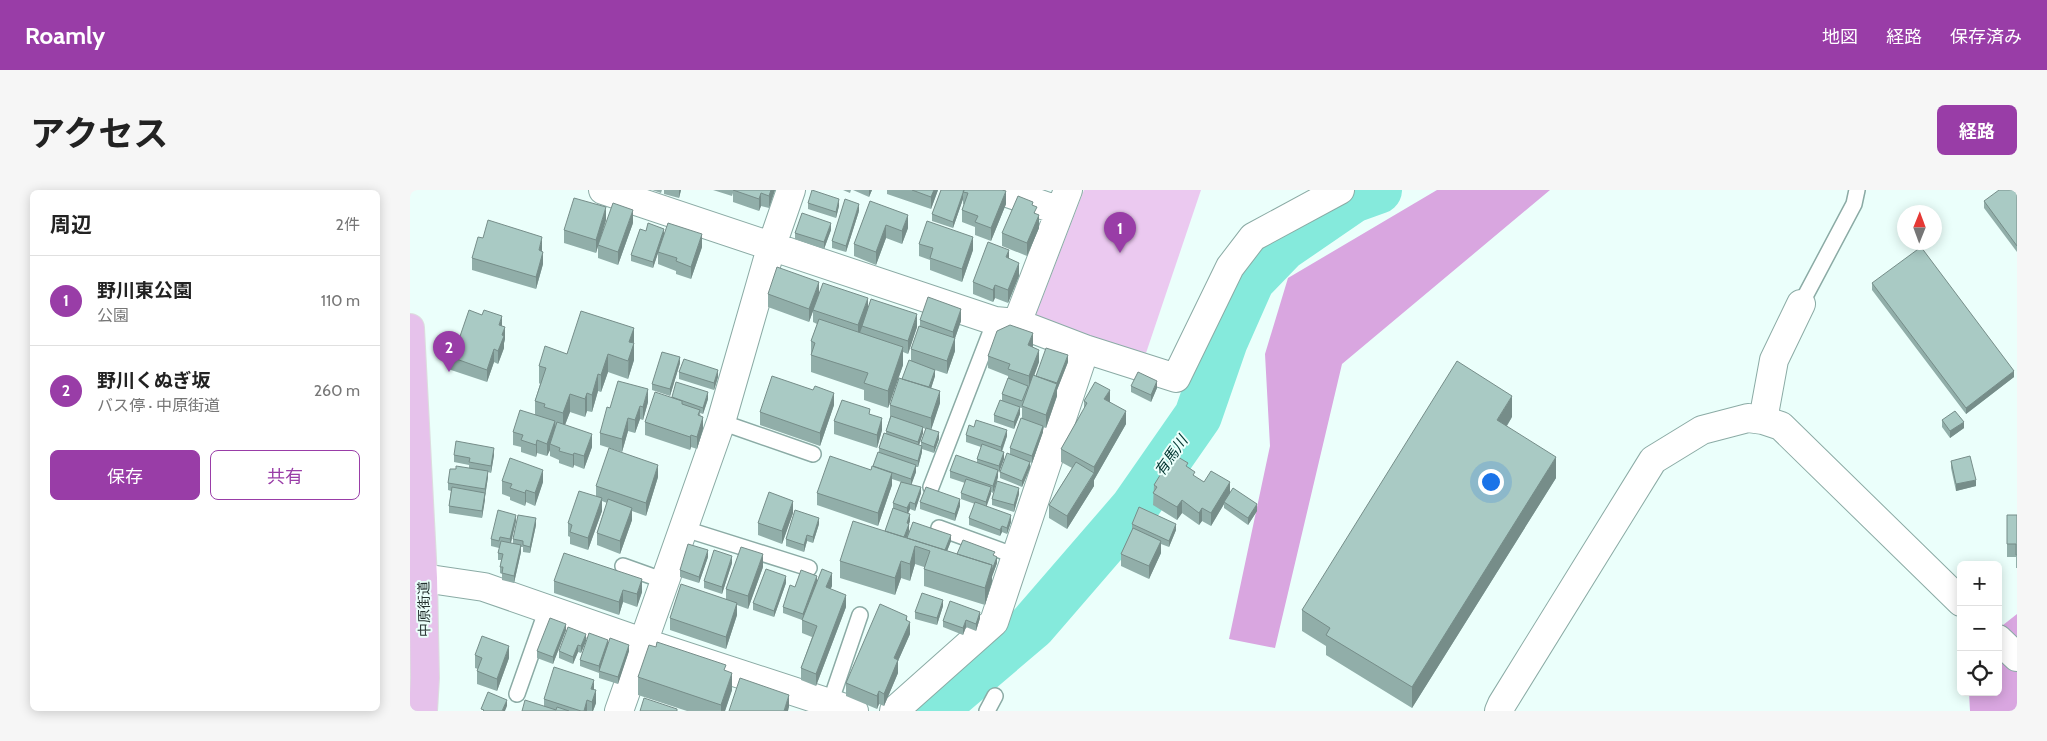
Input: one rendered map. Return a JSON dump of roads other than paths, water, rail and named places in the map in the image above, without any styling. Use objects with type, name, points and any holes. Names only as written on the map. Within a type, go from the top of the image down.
[{"type":"main road","name":"中原街道","points":[[410,328],[423,578],[425,678],[423,711]]},
{"type":"street","points":[[602,190],[771,248],[1176,378],[1230,267],[1253,237],[1340,190]]},
{"type":"street","points":[[619,711],[642,642],[685,529],[721,422],[771,248],[791,190]]},
{"type":"street","points":[[999,190],[1064,201],[1006,322]]},
{"type":"street","points":[[1763,420],[1774,360],[1802,304]]},
{"type":"street","points":[[894,711],[994,622],[1085,349]]},
{"type":"street","points":[[1499,711],[1653,460],[1702,430],[1748,418],[1763,420],[1781,426],[1957,598]]},
{"type":"street","points":[[423,578],[484,587],[642,642],[842,707]]},
{"type":"street","points":[[2002,643],[2017,657]]},
{"type":"lane","points":[[1802,304],[1854,204],[1857,190]]},
{"type":"lane","points":[[931,487],[1006,322]]},
{"type":"lane","points":[[721,422],[813,454]]},
{"type":"lane","points":[[939,528],[1016,556]]},
{"type":"lane","points":[[685,529],[809,568]]},
{"type":"lane","points":[[623,566],[665,582]]},
{"type":"lane","points":[[516,694],[547,609]]},
{"type":"lane","points":[[842,707],[860,615]]},
{"type":"lane","points":[[987,711],[995,696]]},
{"type":"waterway","name":"有馬川","points":[[932,711],[1032,626],[1134,508],[1198,416],[1224,341],[1251,280],[1283,247],[1353,199],[1378,190]]},
{"type":"place","name":"野川東公園","points":[[1120,253]]},
{"type":"place","name":"野川くぬぎ坂","points":[[449,372]]}]
